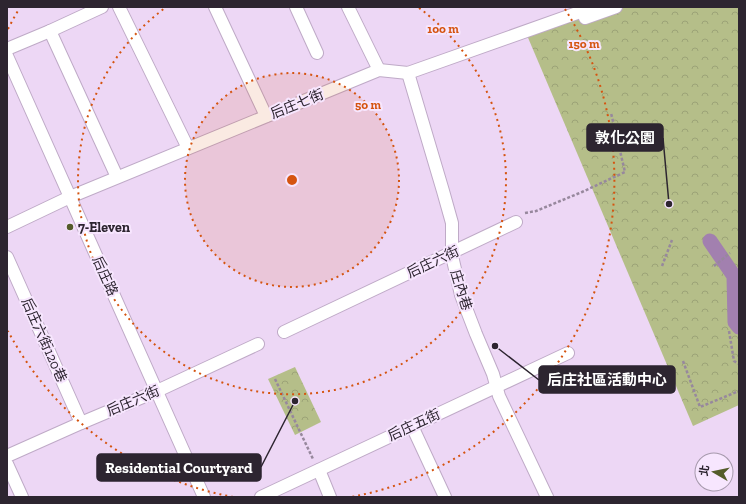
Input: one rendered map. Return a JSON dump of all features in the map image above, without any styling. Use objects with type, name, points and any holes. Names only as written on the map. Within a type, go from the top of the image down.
[{"type":"street","points":[[7,49],[102,7]]},
{"type":"street","points":[[119,7],[188,148]]},
{"type":"street","points":[[215,7],[266,116]]},
{"type":"street","points":[[296,7],[317,53]]},
{"type":"street","points":[[348,7],[379,70],[408,74],[594,7]]},
{"type":"street","points":[[539,27],[541,34],[616,7]]},
{"type":"street","points":[[50,31],[117,177]]},
{"type":"street","name":"后庄路","points":[[7,56],[204,497]]},
{"type":"street","name":"后庄七街","points":[[7,227],[70,197],[117,177],[379,70]]},
{"type":"street","name":"庄內巷","points":[[408,74],[452,223],[452,253],[461,295],[493,374],[498,396],[547,497]]},
{"type":"street","name":"后庄六街","points":[[284,332],[452,253],[519,218]]},
{"type":"street","name":"后庄六街120巷","points":[[7,257],[81,423]]},
{"type":"street","name":"后庄六街","points":[[7,456],[81,423],[157,392],[258,344]]},
{"type":"street","name":"后庄五街","points":[[260,497],[568,353]]},
{"type":"street","points":[[412,426],[445,497]]},
{"type":"street","points":[[7,464],[22,497]]},
{"type":"street","points":[[319,470],[330,497]]},
{"type":"path","points":[[519,218],[582,192],[625,172],[611,114]]},
{"type":"path","points":[[662,266],[672,240]]},
{"type":"path","points":[[714,266],[730,253]]},
{"type":"path","points":[[729,331],[734,361],[739,364]]},
{"type":"path","points":[[683,361],[700,407],[739,391]]},
{"type":"path","points":[[275,379],[319,470]]},
{"type":"green space","points":[[601,7],[739,7],[739,405],[693,426],[526,33]]},
{"type":"green space","points":[[295,367],[321,422],[295,435],[268,379]]},
{"type":"waterway","points":[[710,241],[734,276],[735,322],[739,327]]},
{"type":"place","name":"敦化公園","points":[[669,204]]},
{"type":"place","name":"7-Eleven","points":[[70,227]]},
{"type":"place","name":"后庄社區活動中心","points":[[495,346]]},
{"type":"place","name":"Residential Courtyard","points":[[295,401]]}]
